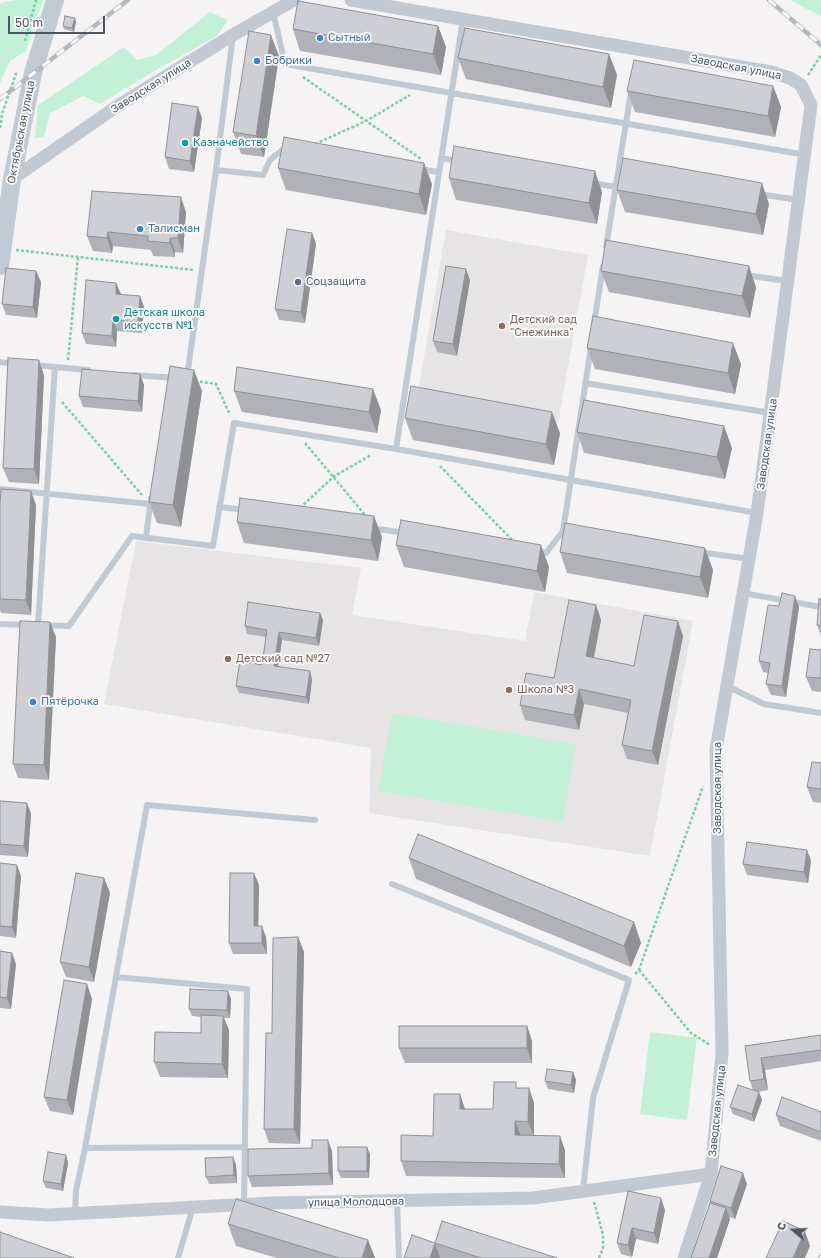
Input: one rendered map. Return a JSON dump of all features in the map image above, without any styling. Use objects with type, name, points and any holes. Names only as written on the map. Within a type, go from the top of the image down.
[{"type":"main road","name":"Октябрьская улица","points":[[1,257],[12,179],[33,73],[55,0]]},
{"type":"street","name":"Заводская улица","points":[[12,179],[119,105],[233,35],[294,0]]},
{"type":"street","name":"Заводская улица","points":[[351,0],[463,19],[638,53],[772,72],[790,78],[801,85],[811,106],[806,155],[758,513],[716,749],[722,1054],[711,1174],[684,1258]]},
{"type":"street","name":"улица Молодцова","points":[[0,1212],[49,1215],[244,1205],[533,1198],[711,1174]]},
{"type":"lane","points":[[273,12],[285,64],[806,155]]},
{"type":"lane","points":[[396,448],[463,19]]},
{"type":"lane","points":[[123,374],[186,379],[216,170],[233,35]]},
{"type":"lane","points":[[605,254],[632,86]]},
{"type":"lane","points":[[216,170],[263,175],[270,160],[282,150],[298,152]]},
{"type":"lane","points":[[441,158],[464,162]]},
{"type":"lane","points":[[416,169],[439,172]]},
{"type":"lane","points":[[619,171],[626,172]]},
{"type":"lane","points":[[586,182],[616,187]]},
{"type":"lane","points":[[752,193],[800,200]]},
{"type":"lane","points":[[593,330],[604,262]]},
{"type":"lane","points":[[736,273],[789,281]]},
{"type":"lane","points":[[520,549],[546,553],[563,531],[592,338]]},
{"type":"lane","points":[[0,362],[99,371]]},
{"type":"lane","points":[[38,625],[55,367]]},
{"type":"lane","points":[[169,386],[170,378]]},
{"type":"lane","points":[[585,383],[771,413]]},
{"type":"lane","points":[[0,624],[69,626],[132,536],[212,546],[234,423],[396,448],[758,513]]},
{"type":"lane","points":[[146,538],[153,488]]},
{"type":"lane","points":[[0,489],[150,504]]},
{"type":"lane","points":[[219,507],[255,512]]},
{"type":"lane","points":[[361,527],[414,534]]},
{"type":"lane","points":[[563,531],[579,534]]},
{"type":"lane","points":[[695,551],[749,559]]},
{"type":"lane","points":[[744,593],[821,607]]},
{"type":"lane","points":[[727,686],[764,704],[821,713]]},
{"type":"lane","points":[[75,1213],[76,1191],[147,805],[315,820]]},
{"type":"lane","points":[[392,884],[629,980],[593,1098],[586,1191]]},
{"type":"lane","points":[[116,977],[247,989],[244,1205]]},
{"type":"lane","points":[[85,1148],[245,1147]]},
{"type":"lane","points":[[397,1201],[399,1258]]},
{"type":"lane","points":[[178,1258],[193,1207]]},
{"type":"path","points":[[25,43],[36,0]]},
{"type":"path","points":[[801,85],[821,55]]},
{"type":"path","points":[[0,128],[2,114],[19,64]]},
{"type":"path","points":[[285,64],[439,172]]},
{"type":"path","points":[[298,152],[366,121],[422,88]]},
{"type":"path","points":[[1,257],[78,257],[202,271]]},
{"type":"path","points":[[67,368],[78,257]]},
{"type":"path","points":[[186,379],[216,384],[234,423]]},
{"type":"path","points":[[54,392],[150,504]]},
{"type":"path","points":[[297,433],[376,529]]},
{"type":"path","points":[[296,512],[333,477],[384,447]]},
{"type":"path","points":[[428,454],[520,549]]},
{"type":"path","points":[[629,980],[639,970],[706,779]]},
{"type":"path","points":[[639,970],[691,1033],[722,1054]]},
{"type":"path","points":[[586,1191],[603,1235],[603,1248],[599,1258]]},
{"type":"shaded area","name":"Детский сад \"Снежинка\"","points":[[446,230],[588,255],[558,423],[417,398]]},
{"type":"shaded area","name":"Школа №3","points":[[136,541],[361,568],[352,615],[525,641],[534,592],[693,621],[650,856],[369,813],[371,748],[104,704]]},
{"type":"green space","points":[[16,0],[43,0],[26,51],[10,61],[0,83],[0,3]]},
{"type":"green space","points":[[790,0],[821,0],[821,16],[803,7]]},
{"type":"green space","points":[[210,12],[228,20],[217,36],[149,74],[100,104],[83,96],[50,113],[44,137],[35,138],[38,105],[124,47],[137,60],[156,55]]},
{"type":"green space","points":[[392,713],[576,744],[563,822],[378,791]]},
{"type":"green space","points":[[650,1032],[697,1038],[687,1120],[640,1114]]},
{"type":"building","points":[[298,1],[438,26],[433,54],[293,29]]},
{"type":"building","points":[[65,16],[75,18],[72,28],[63,26]]},
{"type":"building","points":[[465,28],[609,54],[603,87],[458,58]]},
{"type":"building","points":[[249,31],[271,35],[256,136],[233,132]]},
{"type":"building","points":[[634,60],[773,86],[768,116],[627,91]]},
{"type":"building","name":"Казначейство","points":[[172,103],[198,107],[190,161],[165,157]]},
{"type":"building","points":[[284,137],[424,163],[419,194],[278,168]]},
{"type":"building","points":[[454,146],[595,171],[589,203],[449,178]]},
{"type":"building","points":[[623,158],[762,183],[756,214],[617,190]]},
{"type":"building","name":"Талисман","points":[[92,191],[181,197],[178,238],[170,238],[170,243],[148,241],[148,236],[108,232],[107,238],[87,236]]},
{"type":"building","name":"Соцзащита","points":[[287,229],[312,233],[301,312],[275,309]]},
{"type":"building","points":[[606,240],[749,266],[742,296],[601,271]]},
{"type":"building","points":[[446,266],[466,269],[453,344],[433,341]]},
{"type":"building","points":[[6,268],[36,271],[33,307],[2,304]]},
{"type":"building","name":"Детская школа искусств №1","points":[[86,280],[116,283],[116,294],[140,296],[138,322],[113,320],[112,336],[82,333]]},
{"type":"building","points":[[593,316],[733,343],[728,373],[587,348]]},
{"type":"building","points":[[8,358],[39,360],[34,469],[3,468]]},
{"type":"building","points":[[170,366],[194,370],[173,505],[149,502]]},
{"type":"building","points":[[237,367],[373,389],[369,412],[234,391]]},
{"type":"building","points":[[82,369],[140,374],[138,401],[79,396]]},
{"type":"building","points":[[411,386],[552,412],[546,444],[405,418]]},
{"type":"building","points":[[584,400],[724,426],[717,457],[577,432]]},
{"type":"building","points":[[1,489],[31,491],[26,600],[0,599]]},
{"type":"building","points":[[240,498],[374,516],[371,540],[237,522]]},
{"type":"building","points":[[401,520],[541,545],[537,571],[396,545]]},
{"type":"building","points":[[565,523],[705,548],[700,577],[560,552]]},
{"type":"building","points":[[782,593],[795,596],[782,686],[766,684],[770,663],[759,661],[768,605],[779,606]]},
{"type":"building","points":[[819,599],[821,599],[821,626],[817,625]]},
{"type":"building","points":[[569,600],[596,605],[586,656],[634,666],[644,615],[678,621],[652,751],[622,745],[631,700],[579,689],[574,715],[520,705],[526,673],[554,678]]},
{"type":"building","points":[[248,602],[320,613],[316,638],[279,632],[274,666],[310,671],[306,697],[236,686],[240,661],[262,665],[267,630],[245,626]]},
{"type":"building","points":[[20,621],[50,622],[44,765],[13,764]]},
{"type":"building","points":[[810,649],[821,650],[821,678],[806,677]]},
{"type":"building","points":[[812,762],[821,763],[821,789],[807,787]]},
{"type":"building","points":[[0,801],[27,803],[24,846],[0,844]]},
{"type":"building","points":[[418,834],[634,922],[624,946],[409,858]]},
{"type":"building","points":[[747,842],[807,850],[804,872],[743,864]]},
{"type":"building","points":[[0,863],[17,865],[12,927],[0,926]]},
{"type":"building","points":[[76,873],[104,878],[89,967],[60,962]]},
{"type":"building","points":[[230,873],[254,873],[254,926],[262,926],[262,943],[229,943]]},
{"type":"building","points":[[298,937],[294,1129],[264,1129],[266,1033],[272,1033],[273,938]]},
{"type":"building","points":[[0,951],[12,953],[7,998],[0,997]]},
{"type":"building","points":[[64,980],[87,984],[67,1100],[44,1097]]},
{"type":"building","points":[[190,989],[228,991],[227,1010],[189,1009]]},
{"type":"building","points":[[201,1015],[223,1016],[222,1064],[154,1062],[155,1032],[201,1033]]},
{"type":"building","points":[[399,1026],[527,1026],[527,1048],[399,1048]]},
{"type":"building","points":[[821,1035],[821,1050],[761,1058],[764,1079],[750,1081],[745,1046]]},
{"type":"building","points":[[547,1069],[573,1072],[571,1085],[545,1081]]},
{"type":"building","points":[[494,1082],[516,1082],[516,1088],[529,1088],[528,1122],[515,1121],[515,1135],[560,1136],[559,1164],[401,1161],[401,1135],[433,1136],[434,1094],[460,1094],[460,1109],[493,1109]]},
{"type":"building","points":[[738,1085],[759,1092],[752,1114],[730,1107]]},
{"type":"building","points":[[782,1097],[821,1112],[821,1132],[776,1115]]},
{"type":"building","points":[[312,1140],[328,1140],[329,1173],[248,1176],[248,1149],[312,1148]]},
{"type":"building","points":[[338,1147],[367,1147],[367,1171],[338,1171]]},
{"type":"building","points":[[48,1152],[66,1155],[61,1184],[43,1181]]},
{"type":"building","points":[[233,1157],[234,1175],[206,1177],[205,1158]]},
{"type":"building","points":[[721,1166],[743,1173],[731,1208],[710,1201]]},
{"type":"building","points":[[628,1191],[661,1198],[654,1233],[632,1228],[628,1245],[617,1243]]},
{"type":"building","points":[[236,1199],[368,1240],[362,1258],[339,1258],[228,1224]]},
{"type":"building","points":[[710,1203],[726,1208],[709,1258],[691,1258]]},
{"type":"building","points":[[442,1221],[557,1258],[481,1258],[435,1243]]},
{"type":"building","points":[[783,1221],[805,1231],[793,1258],[766,1258]]},
{"type":"building","points":[[0,1232],[74,1258],[0,1258]]},
{"type":"building","points":[[412,1235],[435,1243],[430,1258],[404,1258]]},
{"type":"railway","points":[[0,99],[128,0]]},
{"type":"railway","points":[[769,0],[821,45]]},
{"type":"place","name":"Сытный","points":[[320,38]]},
{"type":"place","name":"Бобрики","points":[[257,61]]},
{"type":"place","name":"Казначейство","points":[[185,143]]},
{"type":"place","name":"Талисман","points":[[140,229]]},
{"type":"place","name":"Соцзащита","points":[[298,282]]},
{"type":"place","name":"Детская школа искусств №1","points":[[116,319]]},
{"type":"place","name":"Детский сад \"Снежинка\"","points":[[502,326]]},
{"type":"place","name":"Детский сад №27","points":[[228,659]]},
{"type":"place","name":"Школа №3","points":[[509,690]]},
{"type":"place","name":"Пятёрочка","points":[[33,702]]}]
